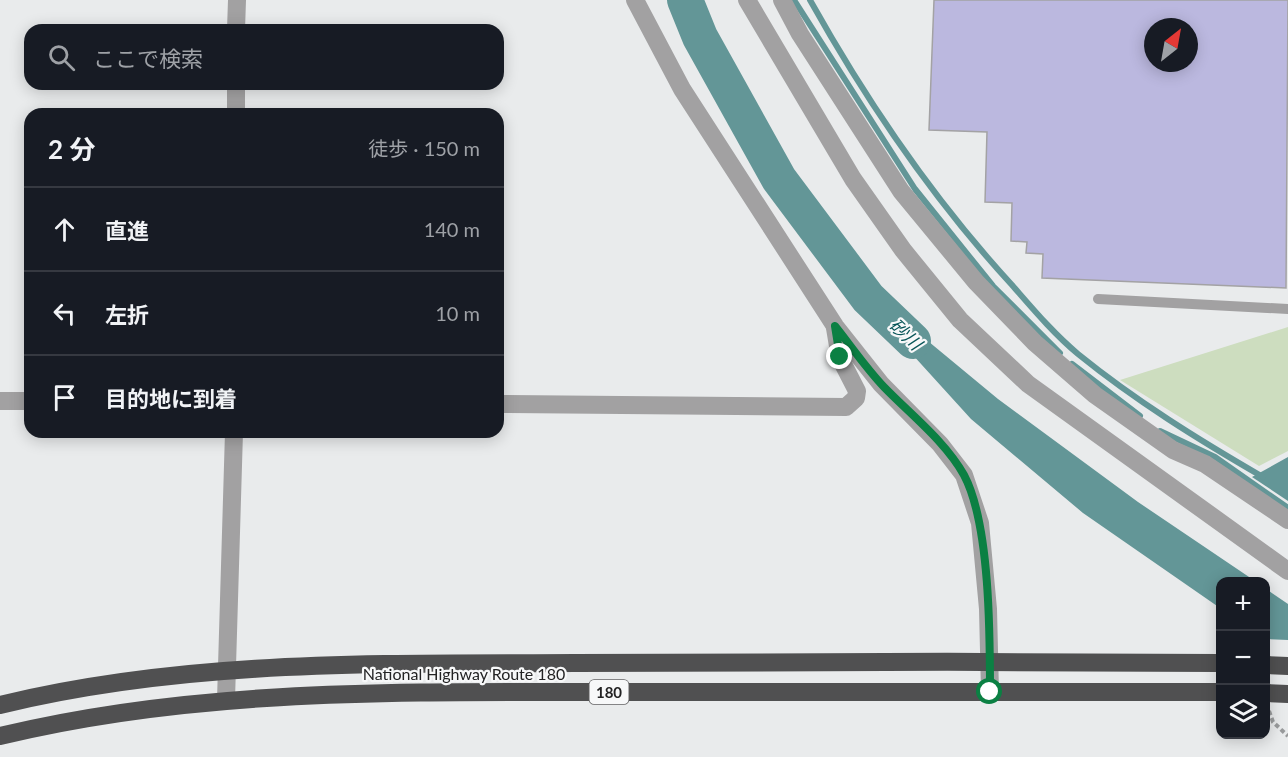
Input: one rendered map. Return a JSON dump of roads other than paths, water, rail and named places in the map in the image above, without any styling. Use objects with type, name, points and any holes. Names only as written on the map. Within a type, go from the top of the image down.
[{"type":"highway","name":"National Highway Route 180","points":[[0,705],[64,690],[229,669],[393,664],[990,661],[1216,663]]},
{"type":"highway","points":[[1270,665],[1288,666]]},
{"type":"highway","name":"National Highway Route 180","points":[[0,736],[63,720],[226,700],[388,692],[1216,692]]},
{"type":"street","points":[[237,0],[237,24]]},
{"type":"street","points":[[635,0],[682,89],[835,326],[881,384],[940,444],[964,475],[980,523],[990,661],[990,692]]},
{"type":"street","points":[[747,0],[853,179],[903,250],[960,320],[1028,384],[1288,572]]},
{"type":"street","points":[[782,0],[800,34],[901,190],[976,282],[1035,343],[1095,395],[1173,450],[1205,464],[1288,520]]},
{"type":"street","points":[[236,90],[236,108]]},
{"type":"street","points":[[504,404],[846,406],[856,398],[857,392],[840,357],[835,326]]},
{"type":"street","points":[[0,401],[24,401]]},
{"type":"street","points":[[226,700],[229,669],[234,438]]},
{"type":"lane","points":[[1098,299],[1288,309]]},
{"type":"water","points":[[882,303],[998,399],[1138,502],[1249,577],[1216,577],[1216,605],[1083,513],[971,419],[872,310]]},
{"type":"water","points":[[1288,457],[1288,501],[1252,477]]},
{"type":"water","points":[[1270,592],[1288,604],[1288,661],[1270,644]]},
{"type":"waterway","name":"砂川","points":[[685,0],[700,37],[779,179],[868,298],[913,341]]},
{"type":"waterway","points":[[794,0],[915,189],[993,286],[1060,353]]},
{"type":"waterway","points":[[810,0],[854,75],[928,184],[983,252],[1052,329],[1078,354],[1145,404],[1263,477]]},
{"type":"waterway","points":[[1072,364],[1140,416]]},
{"type":"waterway","points":[[1160,431],[1215,457],[1288,508]]}]
